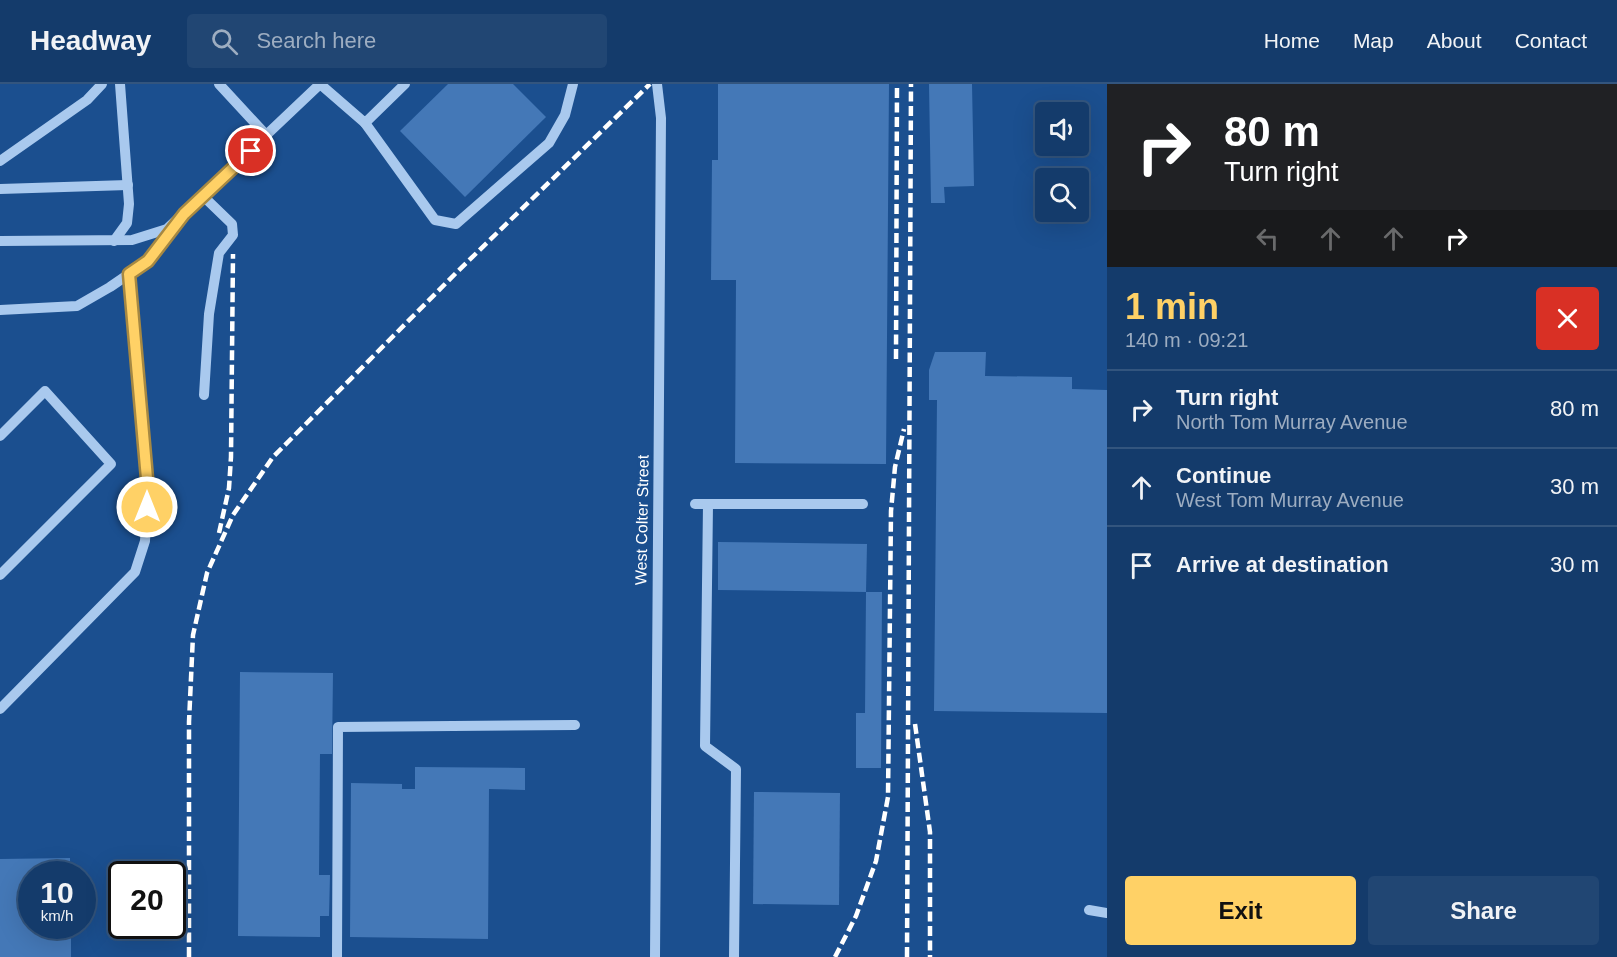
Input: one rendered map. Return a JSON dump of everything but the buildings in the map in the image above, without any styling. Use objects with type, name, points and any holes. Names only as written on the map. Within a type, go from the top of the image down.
[{"type":"street","points":[[0,161],[87,100],[102,84]]},
{"type":"street","points":[[114,241],[127,223],[128,185],[120,84]]},
{"type":"street","points":[[219,84],[267,136]]},
{"type":"street","points":[[0,241],[114,241],[151,236],[166,229],[320,84],[365,123],[435,220],[456,224],[549,144],[565,115],[573,84]]},
{"type":"street","points":[[365,123],[405,84]]},
{"type":"street","name":"West Colter Street","points":[[655,957],[661,130],[657,84]]},
{"type":"street","points":[[0,189],[128,185]]},
{"type":"street","points":[[203,196],[232,224],[233,236],[219,253],[209,314],[204,395]]},
{"type":"street","points":[[0,310],[77,306],[148,261],[184,214]]},
{"type":"street","points":[[0,709],[135,572],[145,542],[148,490],[129,274]]},
{"type":"street","points":[[0,436],[45,391],[111,464],[0,575]]},
{"type":"street","points":[[694,504],[863,504]]},
{"type":"street","points":[[708,504],[705,746],[736,769],[734,957]]},
{"type":"street","points":[[337,957],[338,727],[575,725]]},
{"type":"street","points":[[1089,910],[1107,913]]},
{"type":"railway","points":[[189,957],[189,722],[193,635],[207,573],[233,515],[273,457],[456,273],[650,84]]},
{"type":"railway","points":[[896,359],[897,84]]},
{"type":"railway","points":[[907,957],[911,84]]},
{"type":"railway","points":[[219,533],[229,488],[231,457],[233,254]]},
{"type":"railway","points":[[835,957],[856,916],[876,861],[888,797],[891,511],[895,467],[904,429]]},
{"type":"railway","points":[[915,724],[930,832],[930,957]]},
{"type":"route","points":[[147,507],[148,490],[129,274],[148,261],[184,214],[251,151]]}]
